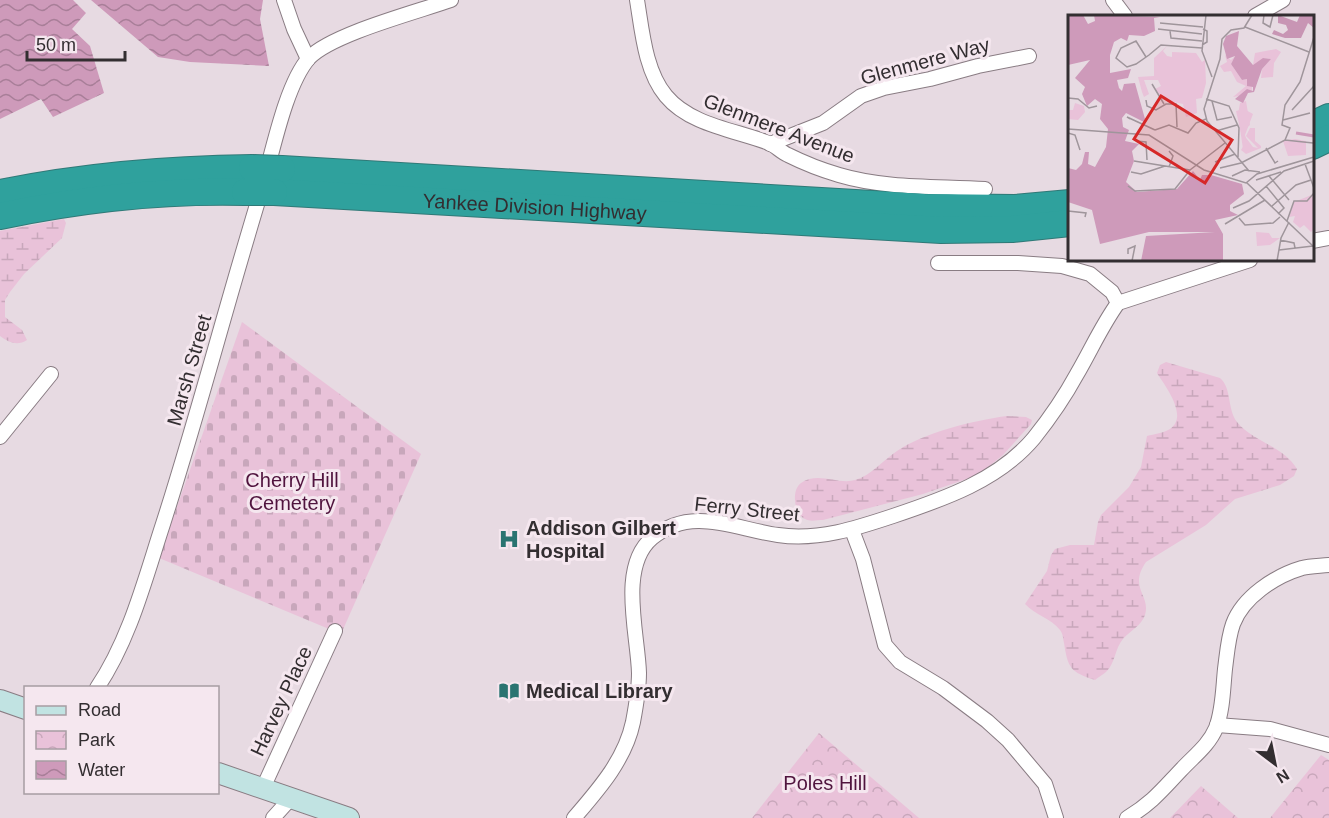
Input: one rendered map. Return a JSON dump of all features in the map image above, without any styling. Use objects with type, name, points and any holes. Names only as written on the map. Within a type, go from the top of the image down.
[{"type":"highway","points":[[1314,124],[1329,117]]},
{"type":"highway","points":[[1314,145],[1329,138]]},
{"type":"highway","name":"Yankee Division Highway","points":[[0,193],[80,179],[186,169],[249,180],[924,207],[1015,208],[1068,203]]},
{"type":"highway","name":"Yankee Division Highway","points":[[0,216],[118,197],[195,191],[249,180]]},
{"type":"highway","name":"Yankee Division Highway","points":[[278,180],[941,230],[1012,229],[1068,223]]},
{"type":"main road","points":[[0,700],[24,708]]},
{"type":"main road","points":[[219,773],[349,818]]},
{"type":"street","points":[[284,0],[291,23],[308,59],[317,51],[342,39],[451,0]]},
{"type":"street","name":"Glenmere Avenue","points":[[637,0],[645,44],[653,71],[666,97],[692,115],[770,144],[787,155],[819,168],[854,179],[986,189]]},
{"type":"street","points":[[1113,0],[1124,15]]},
{"type":"street","points":[[1257,15],[1283,0]]},
{"type":"street","name":"Glenmere Way","points":[[770,144],[823,123],[861,96],[884,88],[930,80],[978,66],[1029,56]]},
{"type":"street","name":"Marsh Street","points":[[98,686],[116,657],[149,568],[182,466],[293,81],[308,59]]},
{"type":"street","points":[[1314,241],[1329,238]]},
{"type":"street","points":[[938,263],[1018,263],[1062,266],[1090,274],[1112,292],[1118,303],[1247,261]]},
{"type":"street","name":"Ferry Street","points":[[574,818],[605,781],[628,740],[633,723],[639,684],[633,582],[637,559],[650,540],[667,528],[684,521],[708,521],[781,536],[821,535],[852,530],[922,507],[971,486],[1007,463],[1027,446],[1069,388],[1106,319],[1118,303]]},
{"type":"street","points":[[0,437],[51,374]]},
{"type":"street","points":[[852,530],[866,569],[885,645],[900,662],[943,688],[1008,740],[1045,784],[1056,818]]},
{"type":"street","points":[[1127,818],[1153,800],[1205,746],[1217,725],[1230,636],[1233,624],[1244,606],[1257,593],[1283,575],[1303,567],[1329,565]]},
{"type":"street","name":"Harvey Place","points":[[263,788],[335,631]]},
{"type":"street","points":[[1217,725],[1270,729],[1329,744]]},
{"type":"street","points":[[273,818],[291,798]]},
{"type":"green space","points":[[64,219],[66,223],[62,238],[24,274],[5,300],[5,317],[22,330],[27,340],[14,343],[7,340],[0,336],[0,231]]},
{"type":"green space","name":"Cherry Hill Cemetery","points":[[242,322],[421,454],[341,634],[159,558]]},
{"type":"green space","points":[[1166,362],[1220,378],[1226,387],[1237,422],[1251,435],[1277,449],[1297,469],[1294,476],[1280,485],[1235,499],[1206,525],[1146,562],[1139,578],[1146,608],[1145,615],[1139,625],[1120,643],[1109,669],[1095,680],[1072,668],[1060,630],[1025,604],[1047,571],[1055,549],[1070,545],[1094,545],[1101,515],[1129,487],[1141,467],[1147,436],[1168,430],[1175,423],[1177,417],[1174,401],[1157,373],[1160,365]]},
{"type":"green space","points":[[1007,416],[1026,417],[1032,420],[1003,455],[978,475],[923,494],[823,520],[807,520],[798,512],[795,496],[801,483],[814,478],[855,480],[872,471],[908,444],[921,438],[965,424]]},
{"type":"green space","name":"Poles Hill","points":[[819,733],[919,818],[752,818]]},
{"type":"green space","points":[[1321,755],[1329,760],[1329,818],[1270,818]]},
{"type":"green space","points":[[1201,786],[1238,818],[1170,818]]},
{"type":"water","points":[[0,0],[73,0],[86,13],[72,29],[90,46],[104,93],[53,117],[41,99],[0,119]]},
{"type":"water","points":[[91,0],[263,0],[260,19],[269,66],[190,62],[158,57]]},
{"type":"place","name":"Addison Gilbert Hospital","points":[[509,539]]},
{"type":"place","name":"Medical Library","points":[[509,691]]}]
